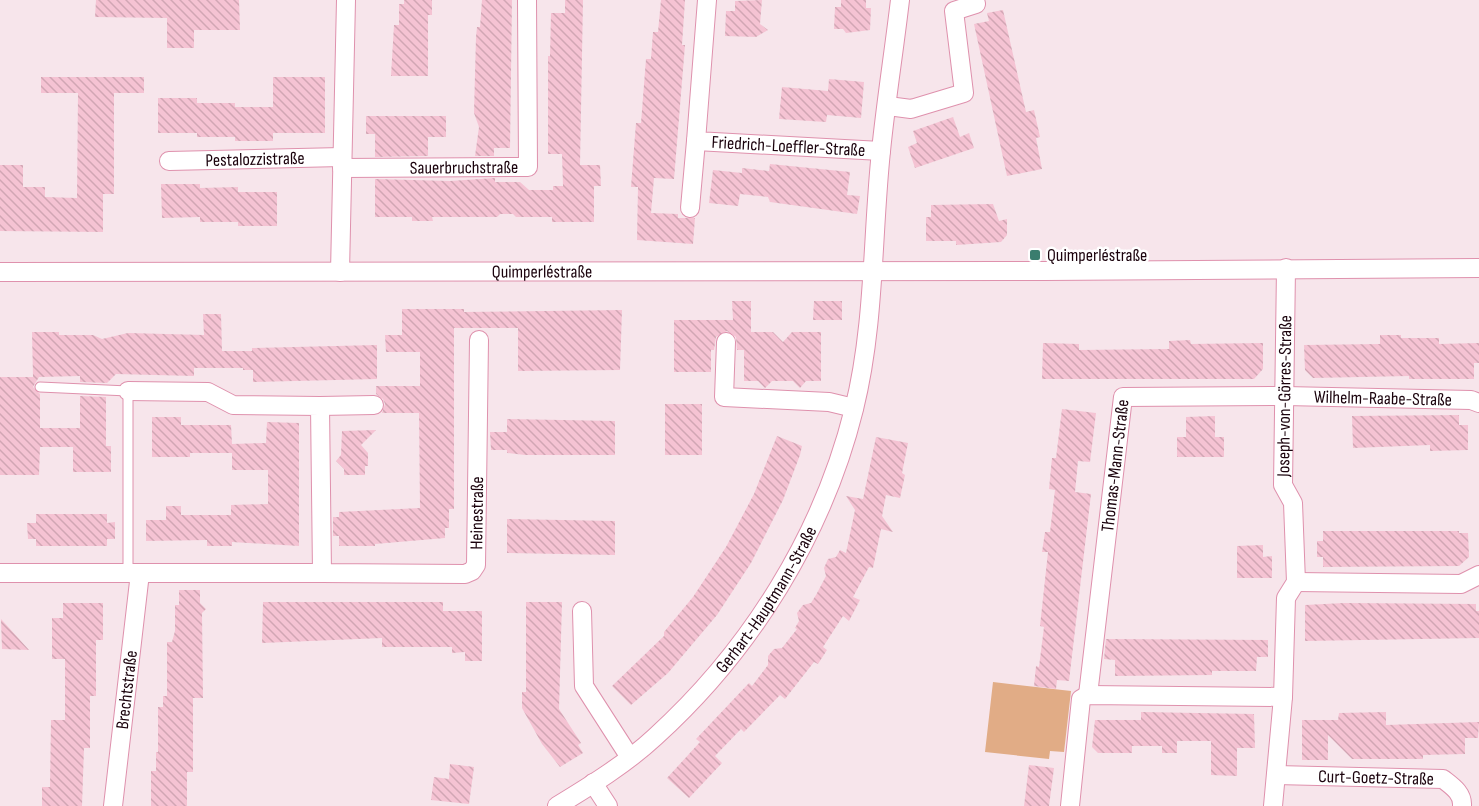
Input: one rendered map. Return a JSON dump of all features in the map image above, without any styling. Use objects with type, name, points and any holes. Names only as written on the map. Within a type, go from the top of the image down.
[{"type":"street","points":[[340,272],[346,0]]},
{"type":"street","name":"Sauerbruchstraße","points":[[342,163],[528,166],[527,0]]},
{"type":"street","name":"Friedrich-Loeffler-Straße","points":[[690,208],[707,0]]},
{"type":"street","name":"Gerhart-Hauptmann-Straße","points":[[557,806],[655,738],[700,691],[740,642],[782,583],[814,522],[838,466],[863,368],[873,270],[881,150],[900,0]]},
{"type":"street","points":[[888,106],[911,109],[964,93],[954,11],[976,4],[975,0]]},
{"type":"street","name":"Friedrich-Loeffler-Straße","points":[[696,141],[881,150]]},
{"type":"street","name":"Pestalozzistraße","points":[[169,161],[342,163]]},
{"type":"street","name":"Joseph-von-Görres-Straße","points":[[1272,806],[1283,697],[1286,598],[1296,582],[1293,503],[1283,485],[1286,268]]},
{"type":"street","name":"Quimperléstraße","points":[[0,272],[1045,271],[1479,268]]},
{"type":"street","name":"Heinestraße","points":[[0,573],[465,574],[472,572],[476,565],[479,340]]},
{"type":"street","points":[[726,342],[724,397],[828,402],[854,408]]},
{"type":"street","points":[[128,391],[208,392],[233,405],[374,405]]},
{"type":"street","name":"Wilhelm-Raabe-Straße","points":[[1285,396],[1471,400],[1479,403]]},
{"type":"street","name":"Thomas-Mann-Straße","points":[[1070,806],[1081,699],[1088,695],[1123,397],[1285,396]]},
{"type":"street","points":[[320,406],[322,573]]},
{"type":"street","name":"Brechtstraße","points":[[113,806],[134,573]]},
{"type":"street","points":[[1296,582],[1461,584],[1479,575]]},
{"type":"street","points":[[582,611],[584,686],[629,756]]},
{"type":"street","points":[[1088,695],[1283,697]]},
{"type":"street","name":"Curt-Goetz-Straße","points":[[1276,775],[1443,779],[1456,789],[1463,802],[1462,806]]},
{"type":"street","points":[[593,783],[608,806]]},
{"type":"lane","points":[[40,387],[128,391],[134,573]]},
{"type":"shaded area","points":[[993,682],[1071,691],[1064,752],[1050,751],[1049,759],[985,752]]},
{"type":"building","points":[[96,0],[239,0],[240,30],[194,30],[194,48],[167,48],[167,18],[95,17]]},
{"type":"building","points":[[404,0],[432,0],[432,15],[428,15],[428,76],[391,76],[394,25],[399,25],[399,4],[404,4]]},
{"type":"building","points":[[482,0],[512,0],[510,148],[494,148],[494,156],[475,156],[479,127],[474,113],[476,37],[477,27],[480,27]]},
{"type":"building","points":[[565,0],[583,0],[580,165],[600,165],[601,186],[594,186],[594,222],[552,222],[552,217],[516,217],[513,214],[500,214],[497,217],[432,217],[433,221],[412,221],[412,217],[375,217],[375,179],[450,181],[495,178],[495,182],[520,182],[529,190],[553,190],[553,186],[563,186],[562,154],[548,154],[548,56],[550,56],[551,13],[565,13]]},
{"type":"building","points":[[661,0],[685,0],[682,45],[685,45],[674,179],[654,178],[651,213],[678,214],[678,218],[695,218],[693,244],[637,240],[638,187],[631,187],[636,123],[641,123],[646,59],[651,59],[653,32],[658,32]]},
{"type":"building","points":[[762,0],[760,24],[768,30],[756,37],[725,36],[726,11],[735,11],[735,1]]},
{"type":"building","points":[[841,0],[866,0],[866,8],[871,8],[870,30],[846,33],[843,29],[834,29],[835,7],[841,7]]},
{"type":"building","points":[[1003,10],[1026,112],[1034,110],[1040,137],[1036,138],[1042,169],[1007,176],[974,24],[989,21],[987,13]]},
{"type":"building","points":[[41,77],[144,77],[144,93],[114,93],[114,194],[103,194],[103,232],[0,231],[0,165],[23,165],[23,187],[45,187],[45,197],[77,198],[78,93],[41,93]]},
{"type":"building","points":[[273,77],[325,77],[325,133],[273,133],[273,141],[235,141],[235,137],[197,137],[197,133],[158,133],[158,98],[197,98],[197,103],[235,103],[235,107],[273,107]]},
{"type":"building","points":[[829,79],[864,82],[861,118],[827,115],[826,122],[779,119],[782,87],[828,91]]},
{"type":"building","points":[[366,116],[446,116],[446,137],[428,137],[428,156],[375,157],[375,134],[366,134]]},
{"type":"building","points":[[953,117],[960,137],[969,133],[974,148],[915,168],[908,147],[917,143],[913,131]]},
{"type":"building","points":[[770,164],[850,172],[847,195],[860,196],[857,214],[770,202],[768,197],[740,194],[738,206],[709,203],[713,170],[742,173],[742,168],[769,171]]},
{"type":"building","points":[[161,184],[200,184],[200,188],[238,187],[238,192],[277,192],[277,226],[238,226],[238,222],[200,222],[200,217],[162,218]]},
{"type":"building","points":[[993,204],[999,221],[1007,219],[1007,235],[1001,242],[956,245],[956,241],[926,241],[926,217],[931,217],[931,205]]},
{"type":"building","points":[[732,301],[751,301],[751,332],[773,332],[783,342],[792,332],[821,332],[821,381],[806,381],[800,388],[793,381],[772,381],[765,388],[758,381],[744,381],[744,350],[737,350],[736,337],[727,331],[716,337],[714,350],[711,350],[711,372],[674,372],[674,320],[733,320]]},
{"type":"building","points":[[814,301],[842,301],[842,320],[813,320]]},
{"type":"building","points":[[402,309],[464,309],[464,312],[622,310],[620,370],[518,371],[518,328],[454,328],[454,509],[449,509],[449,528],[445,528],[445,538],[375,544],[375,546],[339,546],[339,536],[333,536],[333,517],[339,517],[339,512],[420,508],[419,413],[382,413],[385,404],[383,399],[376,394],[376,386],[420,386],[420,352],[386,352],[385,335],[402,335]]},
{"type":"building","points":[[203,314],[221,314],[222,351],[252,351],[252,348],[377,345],[377,379],[253,382],[253,370],[243,370],[243,368],[194,368],[194,376],[116,374],[107,383],[80,382],[80,376],[39,377],[33,387],[40,394],[40,428],[80,428],[80,396],[106,397],[106,446],[111,446],[111,472],[73,472],[73,447],[40,447],[39,475],[0,475],[0,377],[33,377],[32,332],[93,335],[102,339],[128,333],[204,335]]},
{"type":"building","points":[[1380,335],[1401,335],[1401,338],[1439,338],[1439,344],[1479,343],[1479,363],[1474,363],[1474,379],[1409,379],[1409,376],[1313,378],[1305,370],[1304,345],[1380,344]]},
{"type":"building","points":[[1190,340],[1191,344],[1263,343],[1263,369],[1254,379],[1042,379],[1043,343],[1079,344],[1079,350],[1169,349],[1169,341]]},
{"type":"building","points":[[665,404],[702,404],[702,455],[665,455]]},
{"type":"building","points":[[1062,409],[1096,413],[1090,462],[1078,461],[1075,492],[1091,494],[1069,681],[1057,680],[1056,689],[1034,686],[1044,627],[1040,626],[1048,552],[1042,552],[1045,532],[1050,532],[1055,490],[1049,489],[1052,458],[1056,458]]},
{"type":"building","points":[[1459,415],[1459,425],[1468,425],[1468,450],[1430,451],[1430,445],[1353,448],[1352,416]]},
{"type":"building","points":[[1215,416],[1215,437],[1224,437],[1224,457],[1177,457],[1177,437],[1186,437],[1186,417]]},
{"type":"building","points":[[152,417],[181,417],[181,425],[231,425],[232,444],[266,443],[267,422],[299,423],[299,546],[232,542],[232,546],[207,546],[207,540],[146,541],[146,520],[166,520],[166,506],[181,506],[181,515],[231,515],[231,505],[268,504],[268,470],[232,470],[232,453],[190,453],[190,457],[152,457]]},
{"type":"building","points":[[507,419],[615,421],[615,455],[525,455],[507,453],[507,450],[491,450],[490,432],[507,432]]},
{"type":"building","points":[[376,430],[361,445],[368,453],[365,475],[344,475],[344,469],[336,461],[341,455],[342,431]]},
{"type":"building","points":[[777,436],[802,446],[783,500],[751,563],[717,615],[668,673],[631,705],[612,686],[664,636],[664,632],[693,597],[726,547],[754,494]]},
{"type":"building","points":[[876,437],[908,443],[902,473],[905,475],[900,498],[886,495],[882,516],[893,532],[881,529],[873,568],[869,567],[853,597],[860,600],[849,621],[843,616],[823,647],[827,650],[818,664],[814,662],[785,699],[780,695],[744,732],[741,729],[715,756],[722,763],[689,798],[667,778],[700,742],[696,739],[749,683],[752,686],[768,665],[768,656],[774,649],[782,648],[797,629],[795,628],[799,621],[797,613],[803,605],[811,603],[816,595],[826,576],[824,568],[828,559],[836,557],[840,550],[846,553],[855,510],[846,496],[863,499]]},
{"type":"building","points":[[36,514],[107,514],[107,523],[115,522],[115,539],[107,539],[107,546],[36,546],[36,539],[28,539],[27,523],[36,523]]},
{"type":"building","points":[[507,519],[615,521],[615,555],[507,553]]},
{"type":"building","points":[[1323,531],[1459,531],[1459,533],[1468,533],[1469,557],[1459,566],[1323,567],[1323,557],[1317,557],[1317,541],[1323,541]]},
{"type":"building","points":[[1263,545],[1263,557],[1272,556],[1272,578],[1237,578],[1237,546]]},
{"type":"building","points":[[179,590],[200,590],[200,603],[206,609],[202,613],[203,698],[193,698],[193,772],[187,772],[187,806],[151,806],[151,771],[156,771],[156,752],[158,752],[158,707],[163,707],[163,696],[167,696],[167,642],[172,642],[175,631],[175,605],[179,605]]},
{"type":"building","points":[[263,602],[443,602],[443,611],[482,611],[482,661],[465,661],[465,652],[452,653],[452,647],[382,647],[382,638],[262,643]]},
{"type":"building","points":[[526,602],[562,602],[559,709],[581,743],[578,745],[583,753],[560,767],[542,744],[522,708],[522,692],[526,692]]},
{"type":"building","points":[[63,603],[103,603],[103,640],[96,640],[96,696],[90,696],[90,748],[84,748],[82,806],[42,806],[42,787],[50,787],[51,720],[65,720],[65,659],[52,659],[52,618],[63,618]]},
{"type":"building","points":[[1476,604],[1476,611],[1479,611],[1479,638],[1305,641],[1305,605]]},
{"type":"building","points":[[1,619],[29,650],[2,649]]},
{"type":"building","points":[[1106,639],[1268,640],[1268,657],[1257,657],[1256,671],[1212,671],[1212,675],[1115,676],[1115,660],[1104,659]]},
{"type":"building","points":[[1141,712],[1254,714],[1255,748],[1237,748],[1237,776],[1211,775],[1211,741],[1177,741],[1177,753],[1162,753],[1162,746],[1132,746],[1132,753],[1098,753],[1092,747],[1095,720],[1141,720]]},
{"type":"building","points":[[1386,712],[1386,725],[1479,722],[1478,738],[1465,738],[1465,754],[1423,755],[1423,759],[1352,759],[1328,735],[1328,760],[1302,760],[1302,720],[1338,720],[1339,713]]},
{"type":"building","points":[[450,764],[474,767],[469,804],[431,800],[434,777],[449,779]]},
{"type":"building","points":[[1029,765],[1054,768],[1049,806],[1024,806]]},
{"type":"place","name":"Quimperléstraße","points":[[1035,255]]}]
